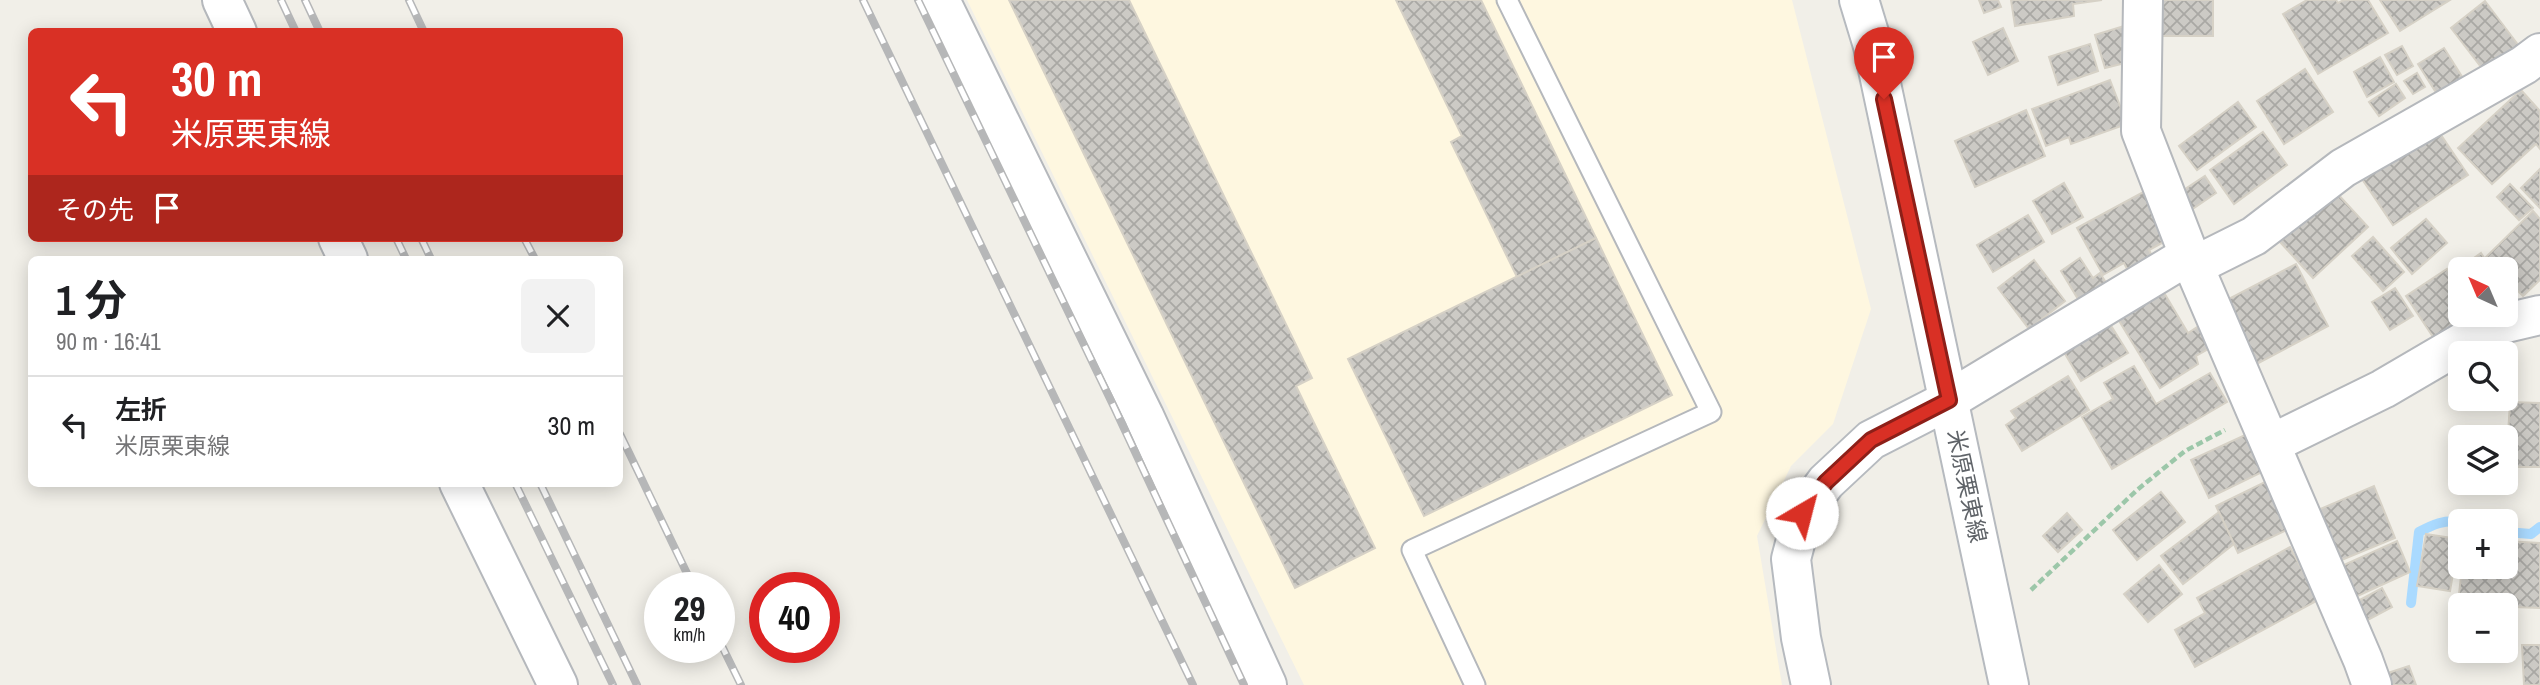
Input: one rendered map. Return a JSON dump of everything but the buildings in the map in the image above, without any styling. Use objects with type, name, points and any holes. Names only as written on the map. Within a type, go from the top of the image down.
[{"type":"street","points":[[222,0],[235,28]]},
{"type":"street","points":[[940,0],[1144,416],[1266,685]]},
{"type":"street","name":"米原栗東線","points":[[1859,0],[1873,46],[2009,685]]},
{"type":"street","points":[[2143,0],[2141,131],[2191,260],[2363,660],[2371,685]]},
{"type":"street","points":[[1811,685],[1801,638],[1791,559],[1802,513],[1826,482],[1871,440],[1949,400],[2191,260],[2255,236],[2343,168],[2524,65],[2540,53]]},
{"type":"street","points":[[2264,429],[2383,390],[2489,327],[2540,315]]},
{"type":"street","points":[[461,487],[558,685]]},
{"type":"lane","points":[[1475,685],[1412,550],[1711,412],[1507,0]]},
{"type":"path","points":[[2031,590],[2137,490],[2185,451],[2264,429]]},
{"type":"shaded area","points":[[967,0],[1792,0],[1871,309],[1833,424],[1791,466],[1757,536],[1782,685],[1304,685]]},
{"type":"waterway","points":[[2411,603],[2419,532],[2448,522]]},
{"type":"waterway","points":[[2518,533],[2531,534],[2540,527]]},
{"type":"railway","points":[[281,0],[294,28]]},
{"type":"railway","points":[[305,0],[318,28]]},
{"type":"railway","points":[[409,0],[422,28]]},
{"type":"railway","points":[[863,0],[1193,685]]},
{"type":"railway","points":[[918,0],[1244,685]]},
{"type":"railway","points":[[398,242],[405,256]]},
{"type":"railway","points":[[423,242],[430,256]]},
{"type":"railway","points":[[526,242],[533,256]]},
{"type":"railway","points":[[623,440],[686,572]]},
{"type":"railway","points":[[517,487],[613,685]]},
{"type":"railway","points":[[542,487],[637,685]]},
{"type":"railway","points":[[730,663],[741,685]]},
{"type":"route","points":[[1802,513],[1826,482],[1871,440],[1949,400],[1884,99]]}]
